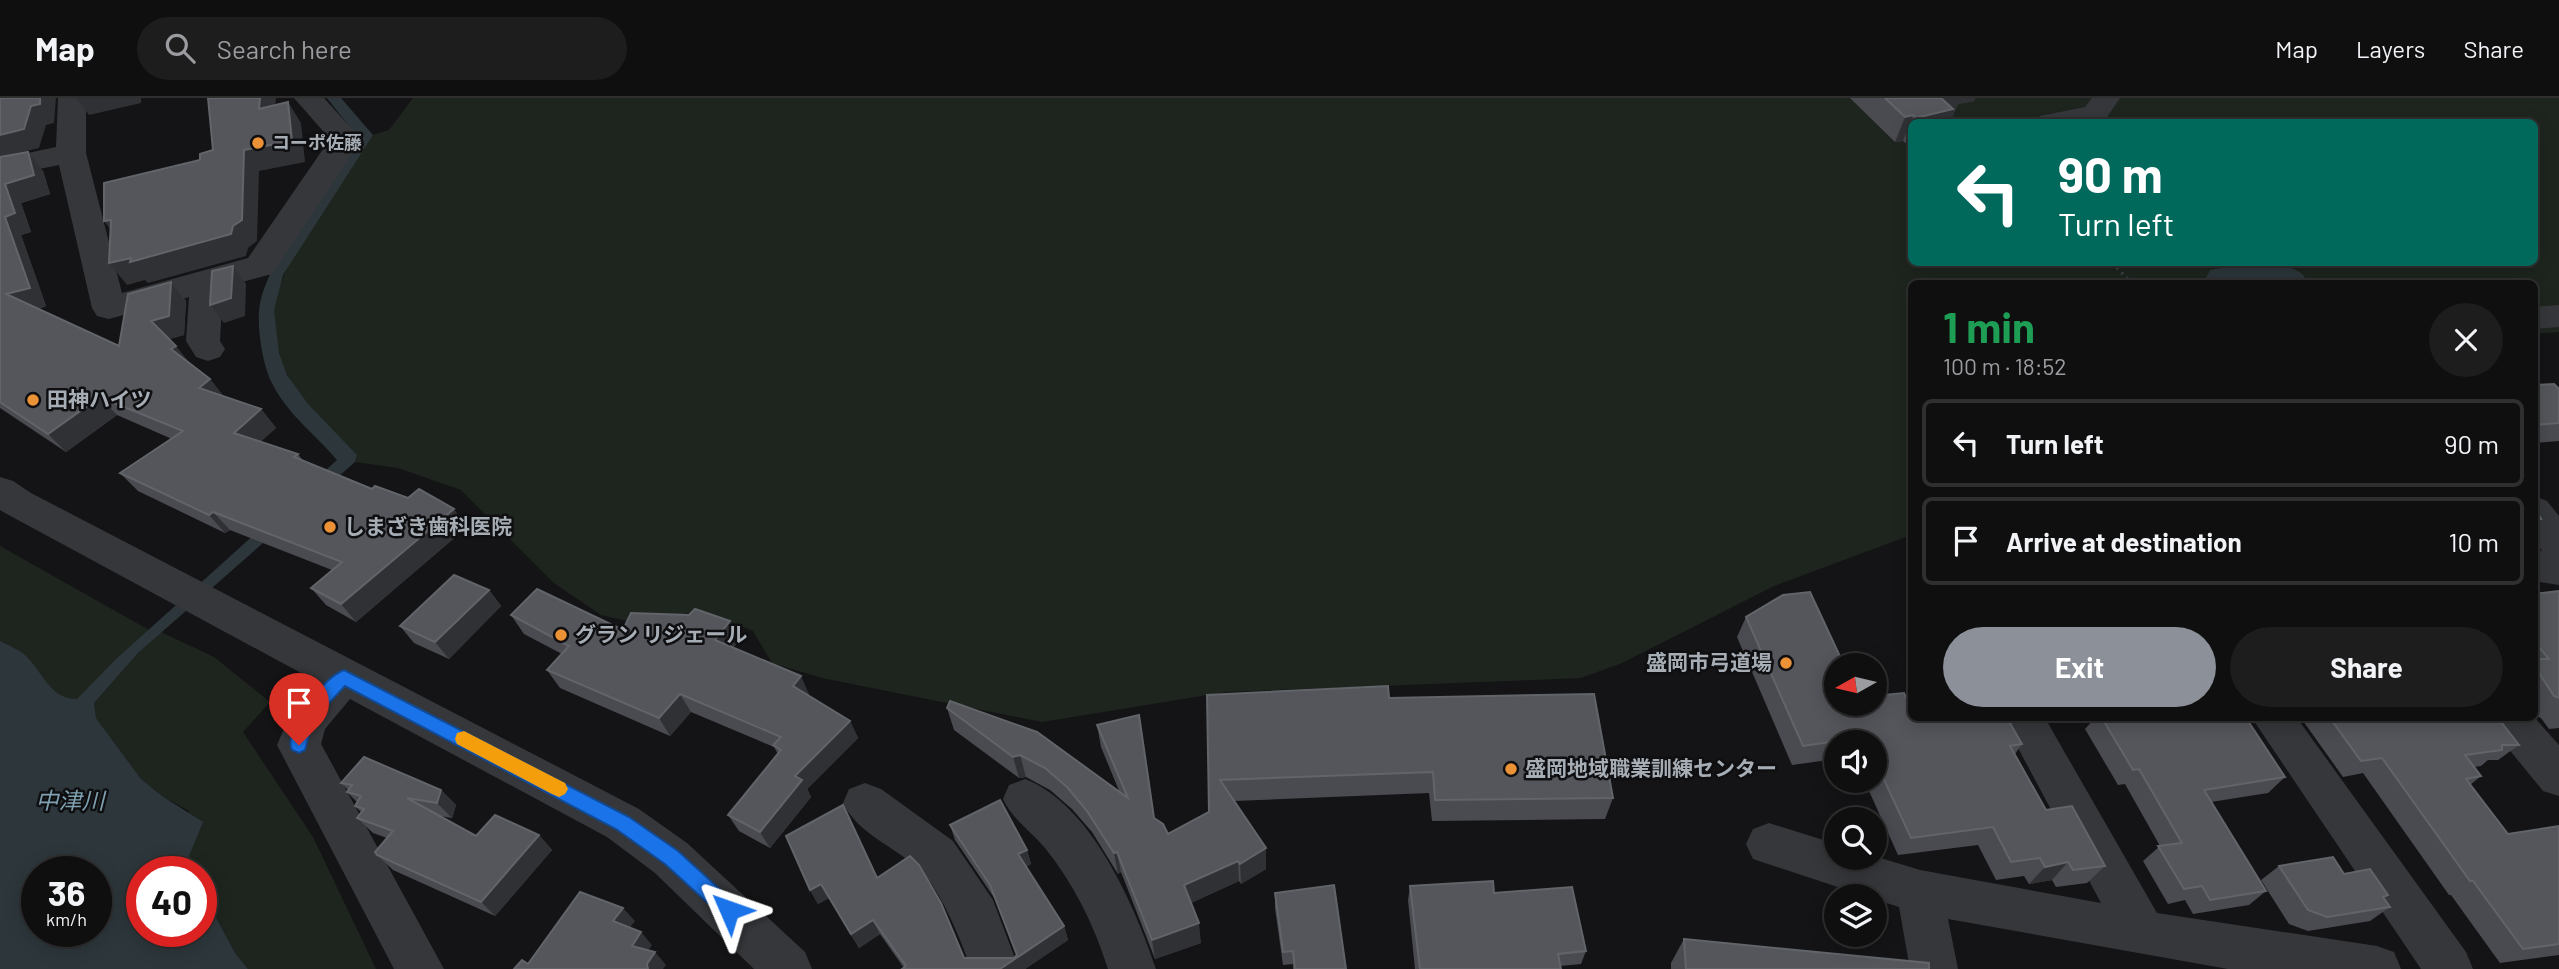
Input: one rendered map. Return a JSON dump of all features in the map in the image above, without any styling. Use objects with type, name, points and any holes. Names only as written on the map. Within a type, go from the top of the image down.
[{"type":"street","points":[[72,98],[71,153],[110,309],[260,266],[345,138],[308,98]]},
{"type":"street","points":[[2067,119],[2095,114],[2106,98]]},
{"type":"street","points":[[0,168],[71,153]]},
{"type":"street","points":[[207,282],[203,341],[208,349]]},
{"type":"street","points":[[2538,318],[2559,317]]},
{"type":"street","points":[[0,491],[344,677],[623,823],[671,858],[788,969]]},
{"type":"street","points":[[2538,515],[2559,544]]},
{"type":"street","points":[[2538,566],[2559,569]]},
{"type":"street","points":[[344,677],[313,711],[301,729],[299,745],[420,969]]},
{"type":"street","points":[[2025,721],[2143,933]]},
{"type":"street","points":[[2275,721],[2449,969]]},
{"type":"street","points":[[2512,721],[2558,776]]},
{"type":"street","points":[[1025,799],[1044,813],[1089,875],[1114,915],[1132,969]]},
{"type":"street","points":[[864,803],[937,856],[976,916],[995,969]]},
{"type":"street","points":[[1769,844],[1920,892],[2143,933],[2377,969]]},
{"type":"street","points":[[1920,892],[1934,969]]},
{"type":"path","points":[[2116,266],[2129,280]]},
{"type":"shaded area","points":[[413,98],[2559,98],[2559,332],[2538,334],[2538,280],[1908,280],[1908,536],[1774,586],[1622,663],[1581,678],[1226,692],[1042,722],[822,678],[772,663],[753,631],[703,611],[627,621],[601,615],[554,583],[461,490],[398,468],[355,462],[357,455],[309,407],[287,374],[276,341],[274,306],[289,264],[302,241],[373,135],[389,130]]},
{"type":"shaded area","points":[[0,546],[149,630],[77,700],[53,690],[25,655],[0,641]]},
{"type":"shaded area","points":[[161,632],[214,657],[270,702],[243,732],[313,837],[376,969],[248,969],[235,953],[217,919],[217,856],[187,856],[189,811],[162,796],[141,779],[96,718],[94,703],[138,653]]},
{"type":"water","name":"中津川","points":[[327,98],[341,98],[373,135],[283,275],[274,310],[279,353],[287,375],[308,404],[357,455],[355,462],[138,653],[94,703],[96,718],[141,779],[203,822],[189,856],[126,856],[126,947],[217,947],[217,919],[235,953],[248,969],[0,969],[0,641],[25,655],[53,689],[67,698],[77,699],[115,660],[337,460],[278,394],[265,365],[260,341],[259,308],[267,280],[318,195],[359,139]]},
{"type":"water","points":[[2233,266],[2276,266],[2293,269],[2305,277],[2299,280],[2208,280],[2210,270]]},
{"type":"building","points":[[0,98],[40,98],[40,104],[31,106],[24,129],[0,135]]},
{"type":"building","points":[[208,98],[260,98],[259,109],[288,102],[292,141],[244,150],[242,220],[233,226],[231,234],[130,262],[131,258],[109,263],[111,220],[104,221],[104,183],[200,160],[200,154],[213,150]]},
{"type":"building","points":[[1885,98],[1941,98],[1953,109],[1916,118],[1913,115],[1905,117]]},
{"type":"building","points":[[28,152],[34,175],[5,184],[15,213],[5,217],[30,288],[6,294],[119,346],[128,294],[171,282],[169,316],[151,321],[176,346],[171,349],[210,379],[199,388],[261,409],[234,433],[298,454],[294,457],[372,489],[375,486],[408,498],[419,489],[454,509],[341,604],[311,588],[342,562],[213,512],[209,515],[120,473],[183,431],[100,397],[48,434],[0,402],[0,157]]},
{"type":"building","points":[[233,266],[231,298],[210,305],[212,271]]},
{"type":"building","points":[[2554,384],[2559,389],[2559,423],[2538,425],[2538,385]]},
{"type":"building","points":[[454,575],[489,590],[435,642],[400,626]]},
{"type":"building","points":[[537,589],[623,630],[631,613],[689,615],[695,609],[730,621],[715,640],[801,676],[793,686],[850,721],[795,776],[802,780],[760,832],[728,815],[781,750],[773,745],[781,737],[680,694],[659,718],[547,670],[569,646],[511,615]]},
{"type":"building","points":[[2559,591],[2559,698],[2554,696],[2538,671],[2538,659],[2549,659],[2538,646],[2538,594]]},
{"type":"building","points":[[1810,592],[1838,653],[1824,653],[1824,716],[1887,716],[1887,695],[1904,693],[1908,701],[1908,721],[2009,721],[2022,744],[2010,746],[2046,810],[2072,806],[2105,866],[2073,870],[2068,862],[2045,867],[2040,858],[2011,862],[1993,827],[1911,838],[1887,786],[1887,730],[1824,730],[1824,743],[1803,746],[1746,617],[1783,595]]},
{"type":"building","points":[[1388,686],[1389,698],[1594,694],[1613,798],[1435,800],[1433,772],[1220,780],[1266,848],[1240,864],[1238,861],[1184,885],[1199,923],[1152,940],[1117,852],[1114,853],[1087,811],[1067,787],[1045,768],[1020,755],[1013,757],[947,708],[950,701],[1037,732],[1128,798],[1097,725],[1139,715],[1154,818],[1163,824],[1168,834],[1209,812],[1207,695]]},
{"type":"building","points":[[2104,721],[2248,721],[2285,777],[2204,790],[2266,891],[2210,900],[2202,886],[2184,889],[2158,846],[2182,843],[2139,769],[2133,770]]},
{"type":"building","points":[[2332,721],[2500,721],[2519,745],[2502,745],[2502,750],[2465,755],[2481,776],[2466,779],[2508,834],[2559,826],[2559,944],[2523,949],[2473,881],[2470,881],[2382,758],[2361,761]]},
{"type":"building","points":[[364,757],[441,790],[437,803],[407,798],[476,836],[495,815],[539,835],[481,902],[377,855],[375,852],[393,831],[357,818],[364,809],[355,806],[361,796],[347,792],[352,785],[341,783]]},
{"type":"building","points":[[1000,800],[1027,850],[1018,854],[1064,926],[1000,969],[902,969],[906,966],[873,920],[851,934],[821,884],[810,890],[786,836],[843,805],[877,878],[910,856],[919,865],[941,903],[964,958],[1014,958],[1017,955],[990,885],[950,825]]},
{"type":"building","points":[[2333,857],[2344,874],[2370,869],[2388,895],[2383,897],[2390,907],[2327,917],[2308,910],[2279,866]]},
{"type":"building","points":[[1493,881],[1494,893],[1572,887],[1586,951],[1558,954],[1561,969],[1420,969],[1410,886]]},
{"type":"building","points":[[1334,885],[1346,969],[1295,969],[1293,951],[1283,952],[1275,893]]},
{"type":"building","points":[[580,892],[623,908],[613,921],[641,932],[632,946],[655,952],[647,964],[648,969],[514,969],[522,960],[528,964]]},
{"type":"building","points":[[1684,939],[1929,963],[1929,969],[1686,969]]},
{"type":"slow traffic","points":[[464,739],[559,789]]},
{"type":"place","name":"コーポ佐藤","points":[[258,143]]},
{"type":"place","name":"田神ハイツ","points":[[33,400]]},
{"type":"place","name":"しまざき歯科医院","points":[[330,527]]},
{"type":"place","name":"グラン リジェール","points":[[561,635]]},
{"type":"place","name":"盛岡市弓道場","points":[[1786,663]]},
{"type":"place","name":"盛岡地域職業訓練センター","points":[[1511,769]]},
{"type":"route","points":[[299,745],[301,729],[319,702],[344,677],[623,823],[671,858],[729,910]]}]
